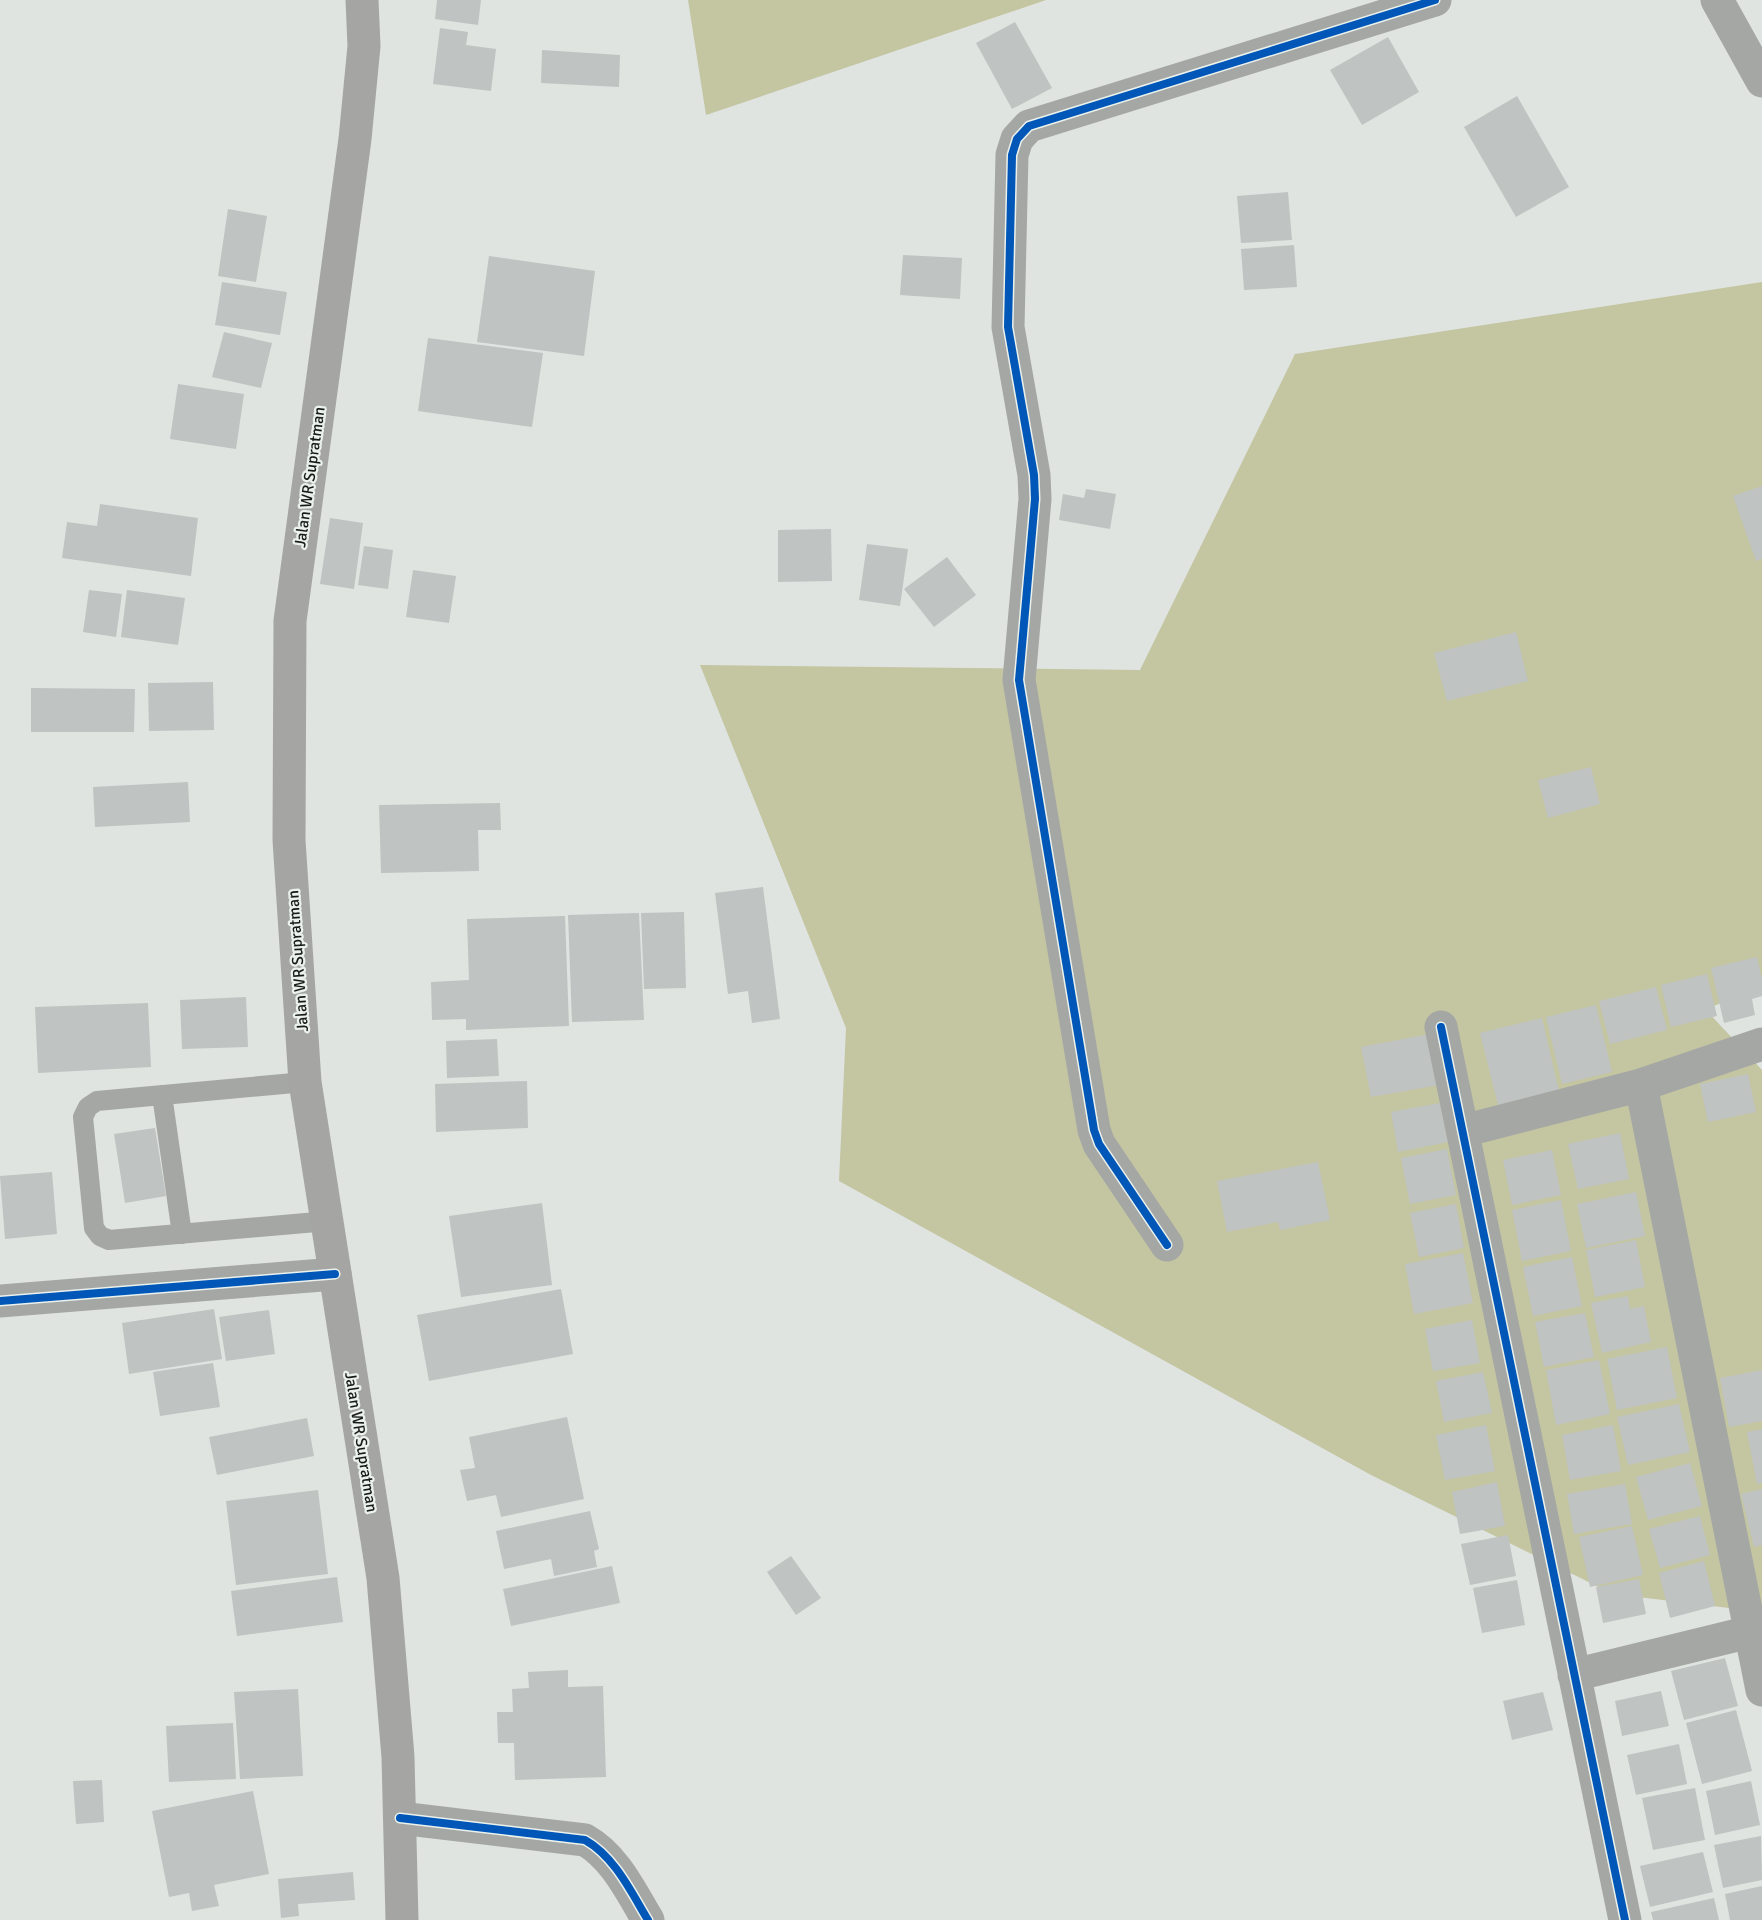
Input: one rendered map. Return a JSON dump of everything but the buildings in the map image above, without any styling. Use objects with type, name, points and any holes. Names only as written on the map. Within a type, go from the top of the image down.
[{"type":"highway","name":"Jalan WR Supratman","points":[[362,0],[364,46],[355,139],[290,621],[289,840],[305,1082],[383,1578],[398,1757],[402,1920]]},
{"type":"street","points":[[1167,1245],[1099,1144],[1094,1130],[1019,680],[1035,499],[1034,475],[1008,327],[1012,155],[1017,139],[1029,126],[1435,0]]},
{"type":"street","points":[[1717,0],[1762,81]]},
{"type":"street","points":[[1441,1027],[1625,1920]]},
{"type":"street","points":[[1463,1131],[1641,1086],[1761,1048]]},
{"type":"street","points":[[1641,1086],[1756,1631],[1762,1690]]},
{"type":"street","points":[[0,1301],[335,1274]]},
{"type":"street","points":[[1574,1675],[1756,1631]]},
{"type":"street","points":[[400,1818],[585,1840],[598,1847],[610,1860],[648,1920]]},
{"type":"lane","points":[[305,1082],[97,1101],[88,1107],[83,1117],[94,1228],[100,1236],[109,1240],[328,1221]]},
{"type":"lane","points":[[162,1095],[182,1234]]},
{"type":"green space","points":[[688,0],[1046,0],[706,115]]},
{"type":"green space","points":[[1762,282],[1762,983],[1706,1010],[1762,1070],[1762,1612],[1613,1594],[1371,1475],[839,1181],[846,1028],[700,665],[1140,670],[1295,354]]},
{"type":"cycle path","points":[[1167,1245],[1099,1144],[1094,1130],[1019,680],[1035,499],[1034,475],[1008,327],[1012,155],[1017,139],[1029,126],[1435,0]]},
{"type":"cycle path","points":[[1441,1027],[1625,1920]]},
{"type":"cycle path","points":[[0,1301],[335,1274]]},
{"type":"cycle path","points":[[400,1818],[585,1840],[596,1847],[614,1865],[648,1920]]}]
